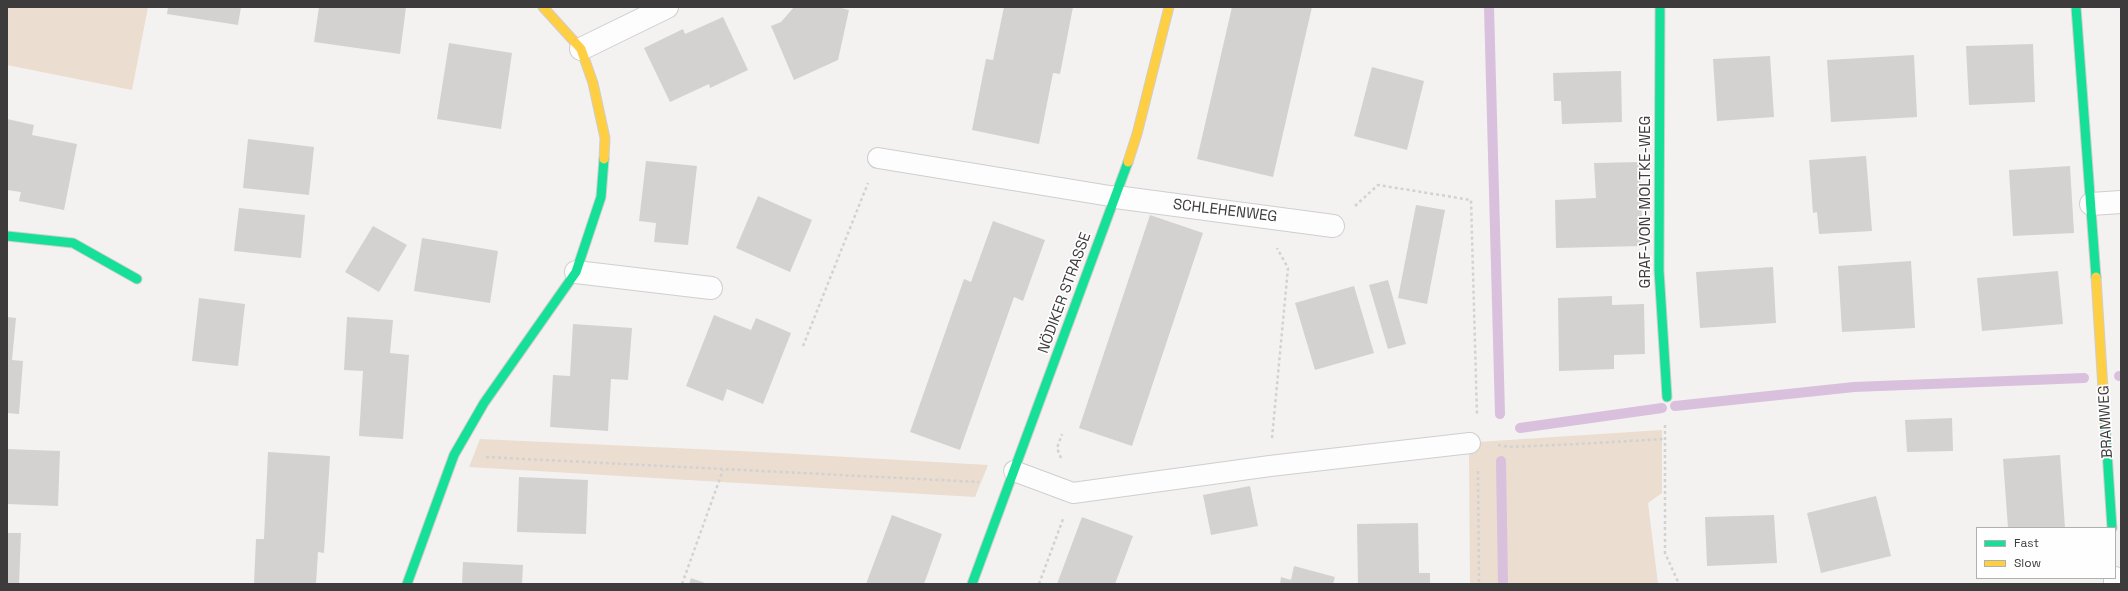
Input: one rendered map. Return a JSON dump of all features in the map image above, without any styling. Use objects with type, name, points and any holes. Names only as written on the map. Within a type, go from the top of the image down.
[{"type":"street","points":[[407,584],[454,455],[484,403],[576,272],[601,197],[605,138],[593,83],[581,49],[543,7]]},
{"type":"street","points":[[581,49],[667,7]]},
{"type":"street","name":"NÖDIKER STRASSE","points":[[972,584],[1116,197],[1137,134],[1169,7]]},
{"type":"street","name":"GRAF-VON-MOLTKE-WEG","points":[[1660,7],[1659,270],[1667,396]]},
{"type":"street","name":"BRAMWEG","points":[[2076,7],[2091,204],[2112,527]]},
{"type":"street","name":"SCHLEHENWEG","points":[[1116,197],[1333,226]]},
{"type":"street","points":[[2091,204],[2121,202]]},
{"type":"street","points":[[7,236],[73,243],[137,279]]},
{"type":"street","points":[[576,272],[711,288]]},
{"type":"lane","points":[[878,158],[1116,197]]},
{"type":"lane","points":[[1014,471],[1073,493],[1270,466],[1474,442]]},
{"type":"path","points":[[803,346],[878,158]]},
{"type":"path","points":[[1333,226],[1378,185],[1471,200],[1474,442],[1479,584]]},
{"type":"path","points":[[1261,216],[1288,268],[1270,466]]},
{"type":"path","points":[[1474,442],[1509,447],[1664,439],[1665,553],[1680,584]]},
{"type":"path","points":[[454,455],[723,470],[982,482]]},
{"type":"path","points":[[682,584],[723,470]]},
{"type":"shaded area","points":[[7,7],[148,7],[132,90],[7,65]]},
{"type":"shaded area","points":[[1662,430],[1662,493],[1648,503],[1658,584],[1470,584],[1469,452],[1478,442]]},
{"type":"shaded area","points":[[480,439],[760,452],[988,465],[975,497],[469,467]]},
{"type":"building","points":[[168,7],[241,7],[238,25],[167,14]]},
{"type":"building","points":[[319,7],[406,7],[400,54],[314,42]]},
{"type":"building","points":[[794,7],[837,7],[849,10],[838,60],[794,80],[771,26],[781,22]]},
{"type":"building","points":[[1004,7],[1073,7],[1060,74],[1053,73],[1039,144],[972,130],[986,59],[993,60]]},
{"type":"building","points":[[1232,7],[1312,7],[1273,177],[1197,159]]},
{"type":"building","points":[[723,17],[748,70],[710,88],[709,84],[670,102],[644,48],[683,29],[685,34]]},
{"type":"building","points":[[449,43],[512,53],[501,129],[437,119]]},
{"type":"building","points":[[2033,44],[2035,102],[1969,105],[1966,46]]},
{"type":"building","points":[[1914,55],[1917,117],[1831,122],[1827,60]]},
{"type":"building","points":[[1770,56],[1774,117],[1717,121],[1713,59]]},
{"type":"building","points":[[1372,67],[1424,81],[1407,150],[1354,136]]},
{"type":"building","points":[[1621,71],[1622,122],[1562,124],[1561,101],[1554,101],[1553,73]]},
{"type":"building","points":[[7,119],[34,125],[32,135],[77,144],[64,210],[19,201],[21,192],[7,190]]},
{"type":"building","points":[[248,139],[314,147],[309,195],[243,188]]},
{"type":"building","points":[[1866,156],[1872,231],[1819,234],[1817,212],[1813,213],[1809,160]]},
{"type":"building","points":[[646,161],[697,166],[688,245],[654,242],[656,223],[639,221]]},
{"type":"building","points":[[1640,162],[1643,246],[1556,248],[1555,200],[1596,198],[1594,163]]},
{"type":"building","points":[[2070,166],[2074,233],[2013,236],[2009,170]]},
{"type":"building","points":[[758,196],[812,220],[790,272],[736,248]]},
{"type":"building","points":[[1416,205],[1445,210],[1427,304],[1398,298]]},
{"type":"building","points":[[239,208],[305,215],[301,258],[234,251]]},
{"type":"building","points":[[1150,215],[1203,233],[1132,446],[1079,428]]},
{"type":"building","points":[[993,221],[1045,240],[1023,301],[1014,297],[960,450],[910,432],[964,279],[971,282]]},
{"type":"building","points":[[373,226],[407,245],[379,292],[345,272]]},
{"type":"building","points":[[422,238],[498,251],[490,303],[414,291]]},
{"type":"building","points":[[1911,261],[1915,328],[1842,332],[1838,266]]},
{"type":"building","points":[[1773,267],[1776,323],[1700,328],[1696,272]]},
{"type":"building","points":[[2058,271],[2063,324],[1982,331],[1977,278]]},
{"type":"building","points":[[1388,280],[1406,344],[1388,349],[1369,285]]},
{"type":"building","points":[[1354,286],[1374,353],[1315,370],[1295,303]]},
{"type":"building","points":[[1612,296],[1612,305],[1644,304],[1645,354],[1614,355],[1614,369],[1559,371],[1558,298]]},
{"type":"building","points":[[199,298],[245,304],[238,366],[192,361]]},
{"type":"building","points":[[714,315],[751,330],[756,318],[791,333],[763,404],[727,389],[723,401],[686,386]]},
{"type":"building","points":[[7,317],[16,318],[12,360],[23,361],[19,414],[7,413]]},
{"type":"building","points":[[347,317],[393,320],[390,353],[409,355],[403,439],[359,436],[363,371],[344,370]]},
{"type":"building","points":[[573,324],[632,328],[628,380],[611,379],[608,431],[550,427],[553,375],[570,376]]},
{"type":"building","points":[[1952,418],[1953,451],[1907,452],[1905,420]]},
{"type":"building","points":[[7,449],[60,451],[58,506],[7,504]]},
{"type":"building","points":[[268,452],[330,456],[324,553],[318,552],[316,584],[254,584],[256,539],[264,539]]},
{"type":"building","points":[[2060,455],[2065,527],[2008,527],[2003,459]]},
{"type":"building","points":[[519,477],[588,480],[586,534],[517,532]]},
{"type":"building","points":[[1250,486],[1258,526],[1211,535],[1203,495]]},
{"type":"building","points":[[1876,496],[1891,556],[1821,573],[1807,513]]},
{"type":"building","points":[[892,515],[942,534],[924,584],[866,584]]},
{"type":"building","points":[[1774,515],[1777,563],[1707,566],[1705,517]]},
{"type":"building","points":[[1082,517],[1133,536],[1115,584],[1057,584]]},
{"type":"building","points":[[1418,523],[1419,573],[1430,573],[1430,584],[1358,584],[1357,524]]},
{"type":"building","points":[[7,533],[21,533],[19,584],[7,584]]},
{"type":"building","points":[[463,562],[523,565],[522,584],[462,584]]},
{"type":"building","points":[[1294,566],[1335,577],[1333,584],[1280,584],[1281,577],[1291,580]]},
{"type":"building","points":[[691,578],[708,584],[689,584]]},
{"type":"waterway","points":[[1489,7],[1500,414]]},
{"type":"waterway","points":[[1675,406],[1854,387],[2084,378]]},
{"type":"waterway","points":[[1520,428],[1662,408]]},
{"type":"waterway","points":[[1501,461],[1503,584]]},
{"type":"traffic: fast","points":[[1660,7],[1659,270],[1667,397]]},
{"type":"traffic: fast","points":[[2076,7],[2096,277]]},
{"type":"traffic: fast","points":[[407,584],[454,455],[484,403],[576,272],[601,197],[604,159]]},
{"type":"traffic: fast","points":[[972,584],[1128,162]]},
{"type":"traffic: fast","points":[[7,236],[73,243],[137,279]]},
{"type":"traffic: fast","points":[[2105,421],[2112,527]]},
{"type":"traffic: slow","points":[[543,7],[581,49],[593,83],[605,138],[604,159]]},
{"type":"traffic: slow","points":[[1128,162],[1137,134],[1169,7]]},
{"type":"traffic: slow","points":[[2096,277],[2105,421]]}]
